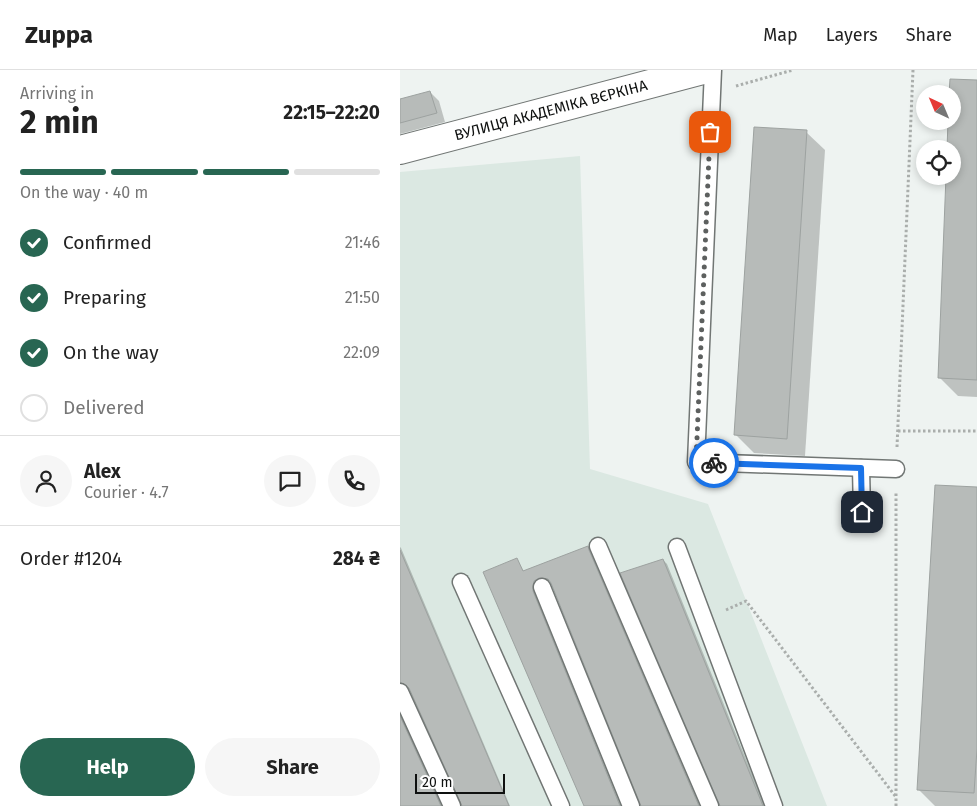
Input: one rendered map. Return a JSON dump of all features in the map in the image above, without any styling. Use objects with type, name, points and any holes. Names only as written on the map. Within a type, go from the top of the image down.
[{"type":"street","name":"ВУЛИЦЯ АКАДЕМІКА ВЄРКІНА","points":[[400,150],[707,81]]},
{"type":"lane","points":[[713,70],[707,81],[696,462],[896,469]]},
{"type":"lane","points":[[861,468],[862,512]]},
{"type":"lane","points":[[598,546],[710,806]]},
{"type":"lane","points":[[677,547],[774,806]]},
{"type":"lane","points":[[461,582],[561,806]]},
{"type":"lane","points":[[542,587],[631,806]]},
{"type":"lane","points":[[400,692],[452,806]]},
{"type":"path","points":[[707,81],[793,70]]},
{"type":"path","points":[[896,806],[896,469],[913,70]]},
{"type":"path","points":[[898,431],[977,431]]},
{"type":"path","points":[[746,601],[896,798]]},
{"type":"shaded area","points":[[580,156],[590,469],[708,504],[827,806],[400,806],[400,172]]},
{"type":"building","points":[[950,79],[977,80],[977,380],[938,378],[946,185],[961,185],[961,140],[947,140],[948,130],[961,130],[961,85],[950,85]]},
{"type":"building","points":[[430,91],[437,113],[400,123],[400,99]]},
{"type":"building","points":[[754,127],[807,130],[787,439],[734,435]]},
{"type":"building","points":[[935,485],[977,487],[977,749],[974,793],[917,790]]},
{"type":"building","points":[[588,546],[699,806],[641,806],[551,583],[548,579],[539,578],[534,581],[533,591],[620,806],[584,806],[483,572],[517,558],[523,571]]},
{"type":"building","points":[[400,550],[509,806],[462,806],[409,688],[400,682]]},
{"type":"building","points":[[663,559],[763,806],[720,806],[620,573]]},
{"type":"building","points":[[400,716],[441,806],[400,806]]},
{"type":"way so far","points":[[710,132],[696,462],[714,463]]},
{"type":"route","points":[[714,463],[861,468],[862,512]]}]
